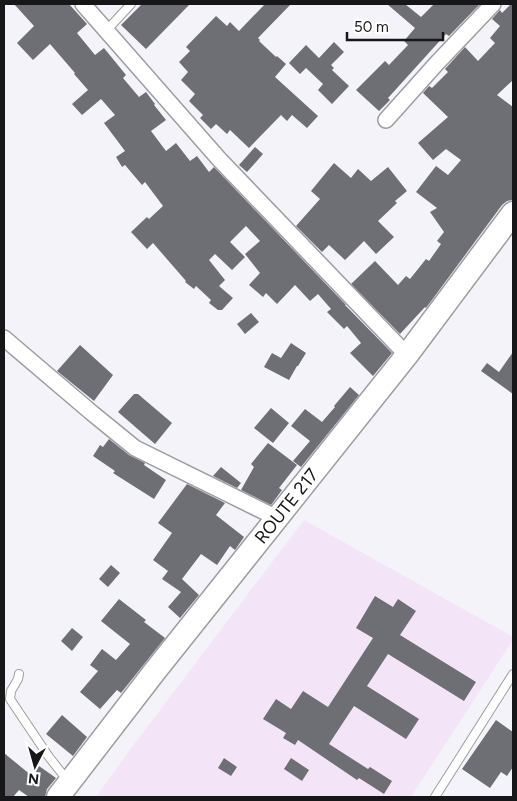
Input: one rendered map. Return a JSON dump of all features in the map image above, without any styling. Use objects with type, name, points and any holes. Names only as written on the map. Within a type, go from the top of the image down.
[{"type":"main road","name":"ROUTE 217","points":[[64,790],[155,671],[407,355],[513,213]]},
{"type":"street","points":[[83,4],[219,159],[407,355]]},
{"type":"street","points":[[386,120],[493,4]]},
{"type":"street","points":[[4,338],[135,448],[277,518]]},
{"type":"lane","points":[[106,31],[131,4]]},
{"type":"lane","points":[[19,674],[10,691],[10,699],[48,757],[64,790]]},
{"type":"lane","points":[[435,797],[513,674]]},
{"type":"shaded area","points":[[304,520],[513,637],[513,640],[411,797],[96,797],[132,747]]},
{"type":"building","points":[[14,4],[69,4],[87,24],[77,33],[95,55],[104,48],[126,75],[123,78],[139,97],[146,92],[166,120],[151,131],[166,151],[176,143],[190,161],[197,156],[209,172],[214,167],[392,353],[373,376],[350,353],[361,343],[347,326],[344,329],[327,312],[331,309],[318,294],[310,301],[295,285],[277,304],[266,293],[263,297],[249,285],[260,273],[245,254],[260,241],[246,226],[230,242],[245,257],[232,270],[215,254],[209,260],[225,280],[219,286],[233,298],[222,310],[218,310],[209,303],[211,300],[196,286],[194,289],[185,282],[153,243],[147,249],[131,232],[147,217],[149,219],[163,206],[145,182],[142,185],[125,165],[122,167],[116,157],[125,151],[104,123],[115,115],[101,99],[82,115],[72,104],[88,90],[50,44],[33,60],[17,43],[34,26]]},
{"type":"building","points":[[142,4],[190,4],[146,49],[121,25]]},
{"type":"building","points":[[265,4],[291,4],[258,38],[276,57],[286,64],[275,77],[318,116],[307,128],[292,115],[287,121],[281,115],[249,148],[230,130],[227,134],[216,124],[211,129],[200,118],[203,115],[189,101],[195,94],[181,80],[188,72],[179,62],[190,51],[186,47],[216,16],[227,26],[230,22],[239,31]]},
{"type":"building","points":[[387,4],[405,4],[421,17],[434,4],[480,4],[449,36],[446,34],[388,98],[390,100],[379,111],[356,90],[385,61],[389,65],[408,45],[404,41],[415,28]]},
{"type":"building","points":[[513,4],[513,80],[497,95],[513,107],[513,200],[507,201],[502,205],[426,308],[400,334],[351,284],[375,261],[398,285],[406,276],[410,279],[426,259],[429,261],[441,244],[437,241],[444,232],[430,212],[437,208],[416,192],[436,166],[448,175],[461,160],[446,149],[433,160],[418,143],[448,117],[423,93],[429,86],[432,88],[448,72],[445,69],[465,47],[478,61],[495,43],[490,38],[500,26],[492,19],[500,10],[502,13]]},
{"type":"building","points":[[334,42],[344,52],[331,65],[334,68],[332,70],[349,86],[332,104],[318,90],[323,84],[306,68],[300,74],[289,63],[306,45],[319,58]]},
{"type":"building","points":[[255,147],[263,154],[247,172],[239,165]]},
{"type":"building","points":[[334,163],[351,178],[358,169],[371,181],[388,167],[407,191],[395,201],[397,203],[378,221],[394,237],[376,254],[364,241],[345,260],[329,245],[322,252],[296,226],[320,199],[311,191]]},
{"type":"building","points":[[251,313],[259,322],[245,334],[237,324]]},
{"type":"building","points":[[291,343],[306,353],[289,380],[264,367],[272,353],[281,358]]},
{"type":"building","points":[[80,345],[113,375],[94,401],[57,371]]},
{"type":"building","points":[[513,352],[513,394],[481,371],[487,363],[499,372]]},
{"type":"building","points":[[350,387],[359,395],[301,467],[293,461],[310,441],[291,426],[305,409],[322,422]]},
{"type":"building","points":[[134,394],[138,394],[172,423],[155,444],[118,412]]},
{"type":"building","points":[[271,408],[289,423],[273,443],[254,428]]},
{"type":"building","points":[[109,439],[129,455],[145,463],[144,465],[166,480],[154,499],[113,473],[115,471],[93,456],[100,445],[103,447]]},
{"type":"building","points":[[268,443],[297,465],[279,488],[282,490],[271,505],[241,490],[254,467],[251,464]]},
{"type":"building","points":[[221,467],[241,483],[237,488],[213,476]]},
{"type":"building","points":[[187,484],[225,503],[216,515],[244,537],[235,550],[230,546],[217,565],[201,554],[182,579],[199,595],[180,618],[168,607],[181,592],[162,579],[168,571],[153,560],[172,533],[158,523]]},
{"type":"building","points":[[111,565],[120,573],[108,587],[99,579]]},
{"type":"building","points":[[375,596],[393,607],[398,599],[416,611],[400,635],[476,682],[464,701],[388,654],[367,686],[419,719],[406,739],[354,706],[329,744],[368,769],[370,767],[392,781],[384,794],[359,778],[357,780],[298,740],[295,745],[283,738],[286,733],[263,719],[276,699],[291,709],[303,691],[328,707],[373,638],[356,628]]},
{"type":"building","points":[[119,599],[165,638],[121,693],[117,690],[100,709],[80,692],[98,671],[90,665],[102,649],[116,660],[130,644],[101,621]]},
{"type":"building","points":[[72,628],[83,637],[72,651],[61,641]]},
{"type":"building","points":[[62,715],[87,737],[73,756],[46,734]]},
{"type":"building","points":[[496,720],[513,732],[513,767],[507,776],[501,772],[490,788],[462,769]]},
{"type":"building","points":[[4,753],[32,776],[39,766],[56,778],[47,789],[45,797],[29,797],[19,790],[13,797],[4,797]]},
{"type":"building","points":[[224,758],[237,767],[231,776],[218,768]]},
{"type":"building","points":[[291,758],[309,770],[302,781],[284,769]]}]
